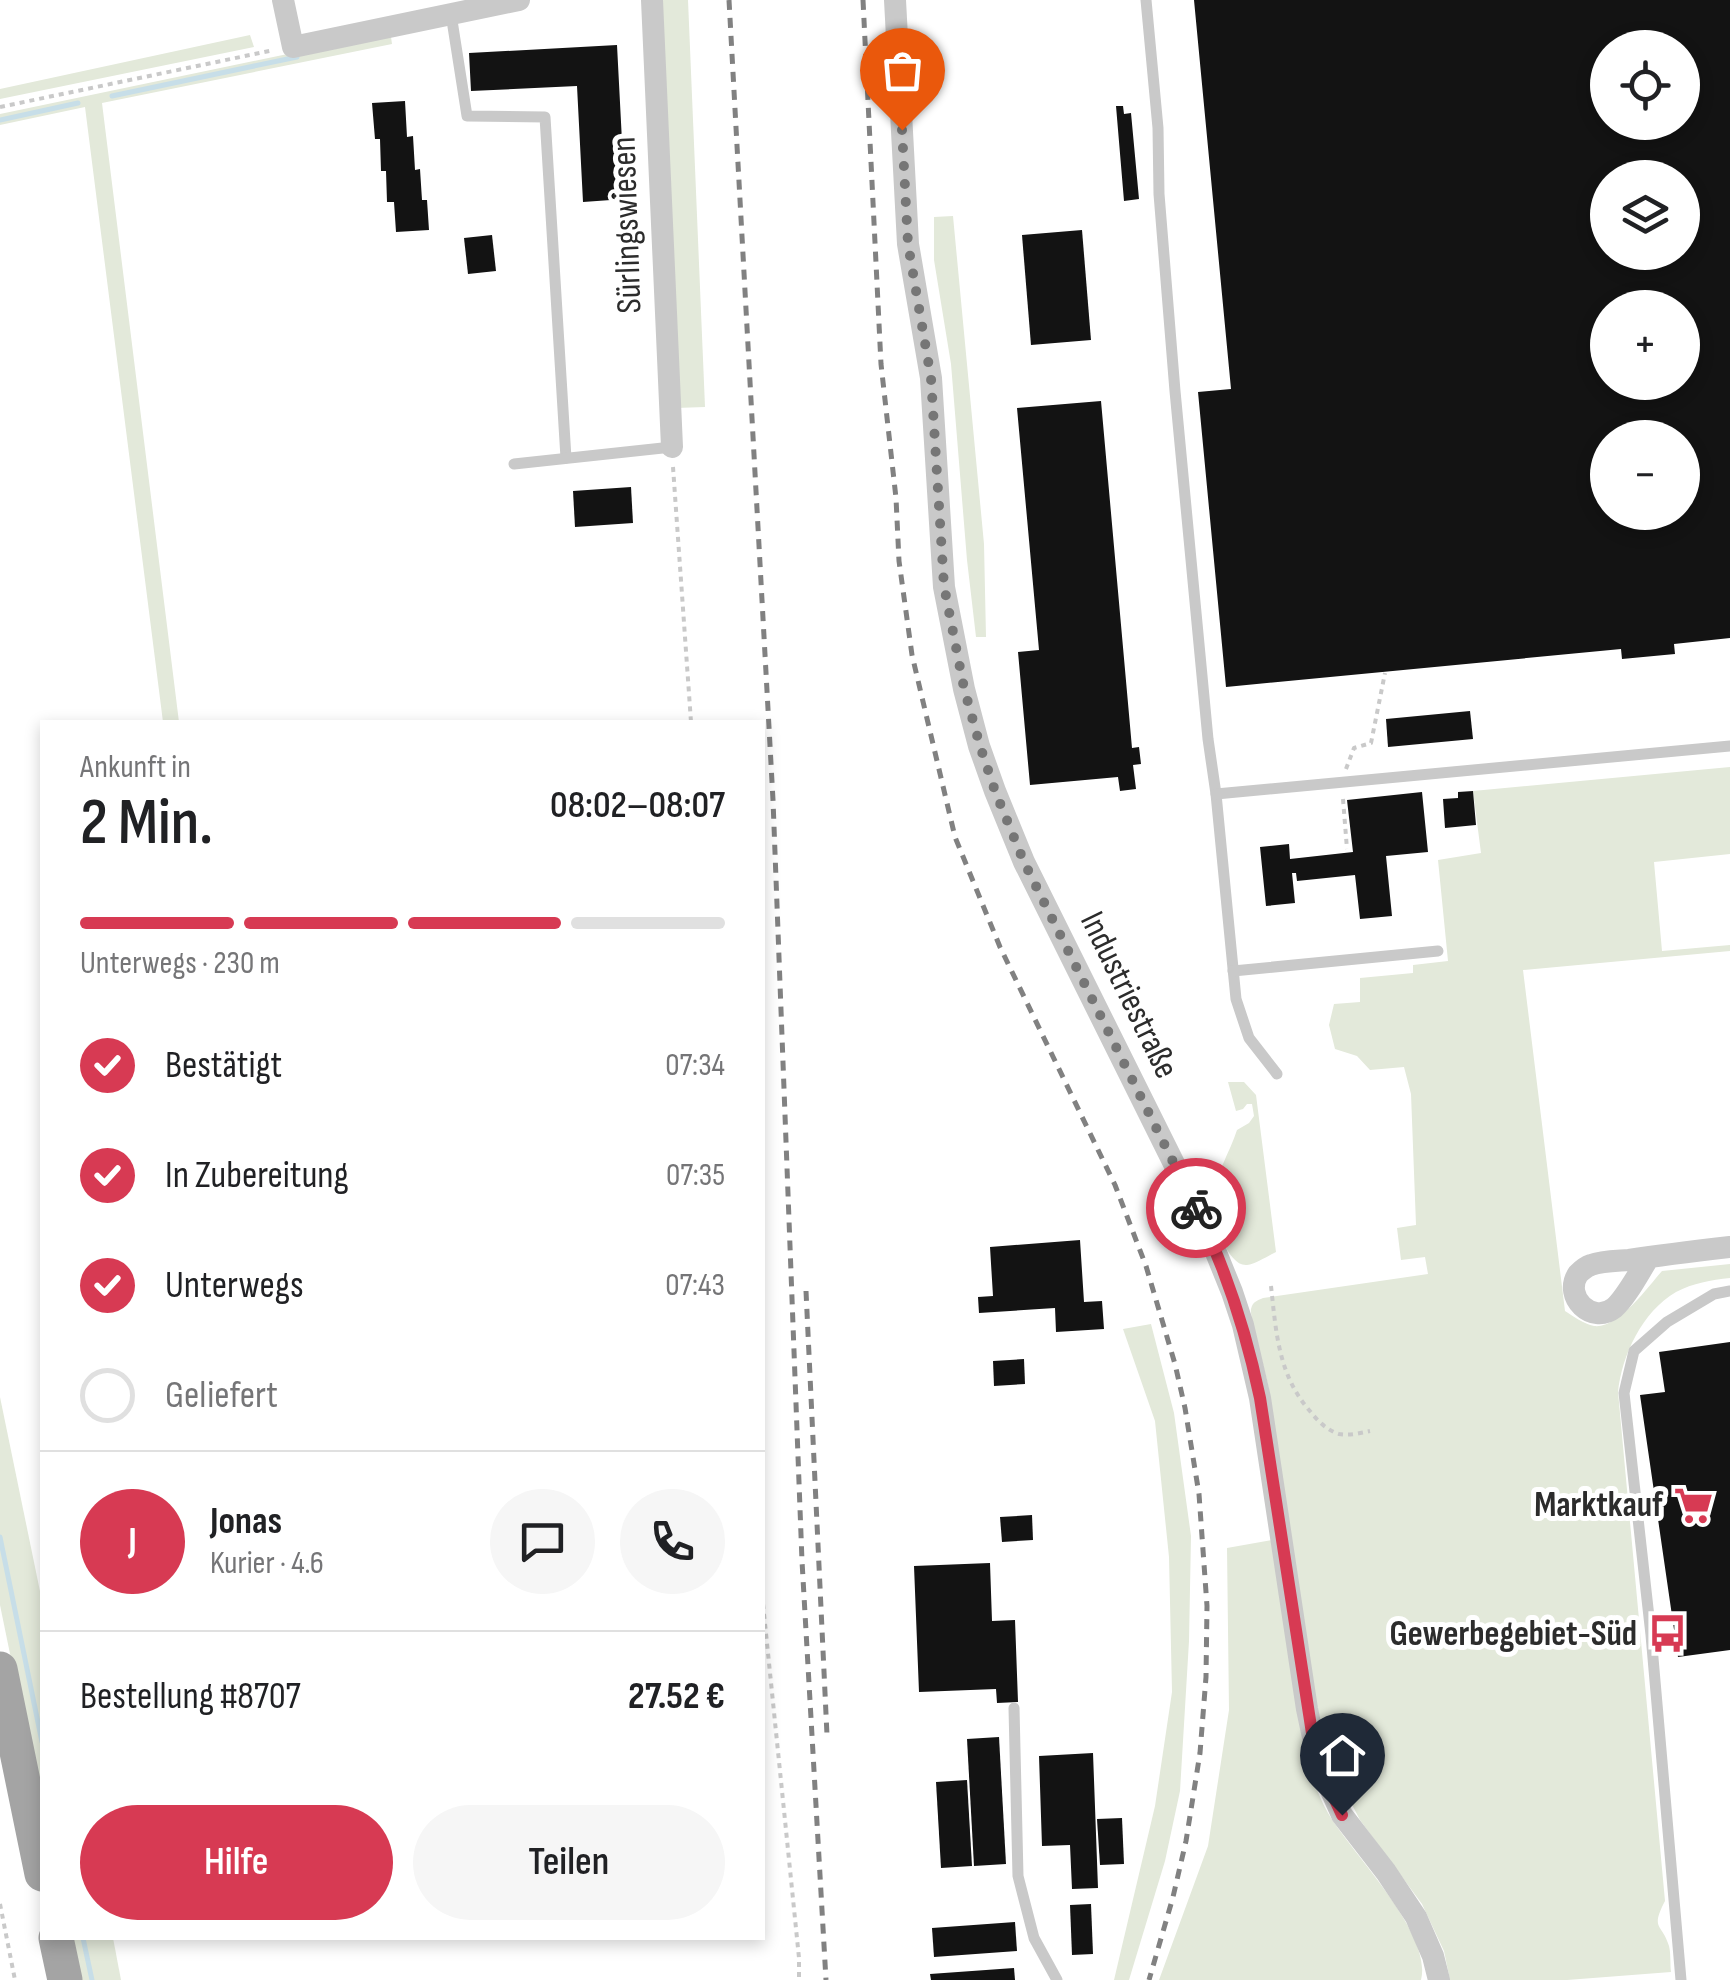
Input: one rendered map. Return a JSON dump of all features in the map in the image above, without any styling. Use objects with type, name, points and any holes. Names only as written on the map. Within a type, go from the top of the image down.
[{"type":"main road","points":[[0,1669],[40,1864]]},
{"type":"main road","points":[[56,1940],[64,1980]]},
{"type":"street","points":[[283,0],[293,46],[520,0]]},
{"type":"street","name":"Sürlingswiesen","points":[[652,0],[672,448]]},
{"type":"street","name":"Industriestraße","points":[[896,0],[908,244],[931,378],[944,586],[974,726],[1024,862],[1206,1228],[1232,1292],[1260,1398],[1314,1746],[1342,1815],[1402,1894],[1426,1936],[1439,1980]]},
{"type":"street","points":[[1650,1257],[1730,1248]]},
{"type":"lane","points":[[1146,0],[1175,390],[1236,999],[1249,1038],[1277,1074]]},
{"type":"lane","points":[[451,14],[468,116],[545,118],[566,458]]},
{"type":"lane","points":[[514,464],[672,448]]},
{"type":"lane","points":[[1216,794],[1730,746]]},
{"type":"lane","points":[[1233,971],[1438,951]]},
{"type":"lane","points":[[1681,1980],[1651,1635],[1624,1392],[1634,1351],[1666,1322],[1714,1294],[1730,1290]]},
{"type":"lane","points":[[1014,1708],[1018,1876],[1034,1938],[1057,1980]]},
{"type":"path","points":[[0,107],[293,46]]},
{"type":"path","points":[[672,448],[691,720]]},
{"type":"path","points":[[1348,848],[1342,797],[1345,771],[1354,748],[1371,743],[1385,673]]},
{"type":"path","points":[[1271,1286],[1282,1366],[1296,1394],[1315,1418],[1333,1432],[1342,1435],[1370,1431]]},
{"type":"path","points":[[765,1624],[799,1980]]},
{"type":"path","points":[[0,1904],[16,1980]]},
{"type":"green space","points":[[659,0],[688,0],[705,407],[676,408]]},
{"type":"green space","points":[[250,35],[254,47],[0,99],[0,89]]},
{"type":"green space","points":[[374,36],[391,37],[392,44],[102,103],[179,720],[163,720],[85,107],[0,125],[0,114]]},
{"type":"green space","points":[[953,216],[984,544],[986,637],[976,637],[951,364],[934,260],[934,217]]},
{"type":"green space","points":[[1730,767],[1730,854],[1654,862],[1662,951],[1730,945],[1730,951],[1523,970],[1565,1311],[1590,1325],[1603,1325],[1631,1306],[1662,1271],[1730,1264],[1730,1278],[1682,1289],[1653,1311],[1629,1349],[1618,1392],[1665,1901],[1658,1922],[1669,1946],[1671,1972],[1567,1980],[1450,1980],[1444,1951],[1422,1904],[1360,1820],[1333,1768],[1315,1699],[1268,1385],[1251,1309],[1263,1298],[1428,1274],[1425,1257],[1401,1260],[1397,1228],[1416,1225],[1411,1094],[1404,1067],[1370,1070],[1357,1056],[1335,1049],[1329,1025],[1334,1004],[1360,1002],[1360,978],[1413,973],[1413,965],[1448,961],[1438,860],[1481,853],[1473,791]]},
{"type":"green space","points":[[1228,1082],[1244,1082],[1256,1095],[1276,1252],[1247,1265],[1233,1258],[1227,1249],[1213,1206],[1217,1181],[1237,1130],[1254,1116],[1252,1104],[1236,1111]]},
{"type":"green space","points":[[1151,1324],[1174,1413],[1191,1536],[1189,1641],[1180,1791],[1165,1861],[1129,1980],[1114,1980],[1155,1806],[1172,1692],[1169,1557],[1155,1421],[1123,1329]]},
{"type":"green space","points":[[0,1397],[40,1591],[40,1800],[0,1605]]},
{"type":"green space","points":[[1272,1540],[1304,1747],[1314,1781],[1339,1830],[1403,1917],[1421,1961],[1421,1980],[1159,1980],[1208,1846],[1229,1710],[1227,1548]]},
{"type":"green space","points":[[69,1940],[113,1940],[121,1980],[78,1980]]},
{"type":"building","points":[[1194,0],[1730,0],[1730,638],[1674,644],[1675,654],[1622,659],[1621,649],[1226,687],[1198,392],[1231,389]]},
{"type":"building","points":[[617,45],[625,199],[583,202],[577,86],[471,91],[469,53]]},
{"type":"building","points":[[405,101],[407,137],[413,136],[415,170],[420,169],[429,230],[396,232],[394,202],[387,202],[386,171],[381,171],[380,139],[375,139],[372,103]]},
{"type":"building","points":[[1116,106],[1123,106],[1124,114],[1131,113],[1139,199],[1124,201]]},
{"type":"building","points":[[1082,230],[1091,340],[1031,345],[1022,235]]},
{"type":"building","points":[[492,235],[496,271],[468,274],[464,238]]},
{"type":"building","points":[[1101,401],[1132,748],[1139,747],[1141,764],[1133,765],[1136,789],[1120,791],[1118,777],[1030,785],[1018,652],[1039,650],[1017,408]]},
{"type":"building","points":[[631,487],[633,523],[575,527],[573,491]]},
{"type":"building","points":[[1470,711],[1473,739],[1388,747],[1386,719]]},
{"type":"building","points":[[1473,791],[1476,825],[1445,828],[1443,799]]},
{"type":"building","points":[[1422,792],[1428,852],[1386,856],[1392,916],[1360,919],[1355,875],[1297,881],[1296,873],[1292,873],[1295,903],[1266,906],[1260,847],[1289,844],[1290,859],[1353,852],[1347,800]]},
{"type":"building","points":[[1080,1240],[1084,1302],[1102,1301],[1104,1329],[1056,1332],[1055,1308],[979,1313],[978,1297],[993,1296],[990,1247]]},
{"type":"building","name":"Marktkauf","points":[[1730,1342],[1730,1650],[1678,1657],[1640,1395],[1665,1392],[1659,1352]]},
{"type":"building","points":[[1024,1359],[1025,1384],[994,1386],[993,1361]]},
{"type":"building","points":[[1032,1515],[1033,1540],[1002,1542],[1000,1517]]},
{"type":"building","points":[[990,1563],[992,1621],[1015,1620],[1018,1702],[997,1703],[996,1689],[919,1692],[914,1566]]},
{"type":"building","points":[[999,1737],[1006,1864],[974,1866],[967,1739]]},
{"type":"building","points":[[1093,1753],[1098,1888],[1072,1889],[1070,1845],[1042,1846],[1039,1756]]},
{"type":"building","points":[[967,1780],[972,1866],[941,1868],[936,1782]]},
{"type":"building","points":[[1122,1818],[1124,1864],[1100,1865],[1097,1819]]},
{"type":"building","points":[[1091,1904],[1093,1954],[1072,1955],[1070,1905]]},
{"type":"building","points":[[1015,1922],[1017,1951],[934,1957],[932,1928]]},
{"type":"building","points":[[1014,1968],[1015,1980],[931,1980],[930,1974]]},
{"type":"waterway","points":[[112,96],[297,57]]},
{"type":"waterway","points":[[0,120],[78,103]]},
{"type":"waterway","points":[[0,1537],[40,1732]]},
{"type":"waterway","points":[[83,1940],[92,1980]]},
{"type":"railway","points":[[729,0],[773,800],[802,1561],[826,1980]]},
{"type":"railway","points":[[863,0],[881,364],[912,655],[955,837],[1000,947],[1115,1185],[1146,1266],[1175,1364],[1199,1494],[1207,1606],[1200,1753],[1186,1841],[1149,1980]]},
{"type":"railway","points":[[806,1291],[827,1735]]},
{"type":"way so far","points":[[902,130],[908,244],[931,378],[944,586],[964,688],[995,791],[1024,862],[1196,1208]]},
{"type":"place","name":"Marktkauf","points":[[1693,1505]]},
{"type":"place","name":"Gewerbegebiet-Süd","points":[[1667,1634]]},
{"type":"route","points":[[1196,1208],[1220,1259],[1250,1351],[1314,1746],[1342,1815]]}]
